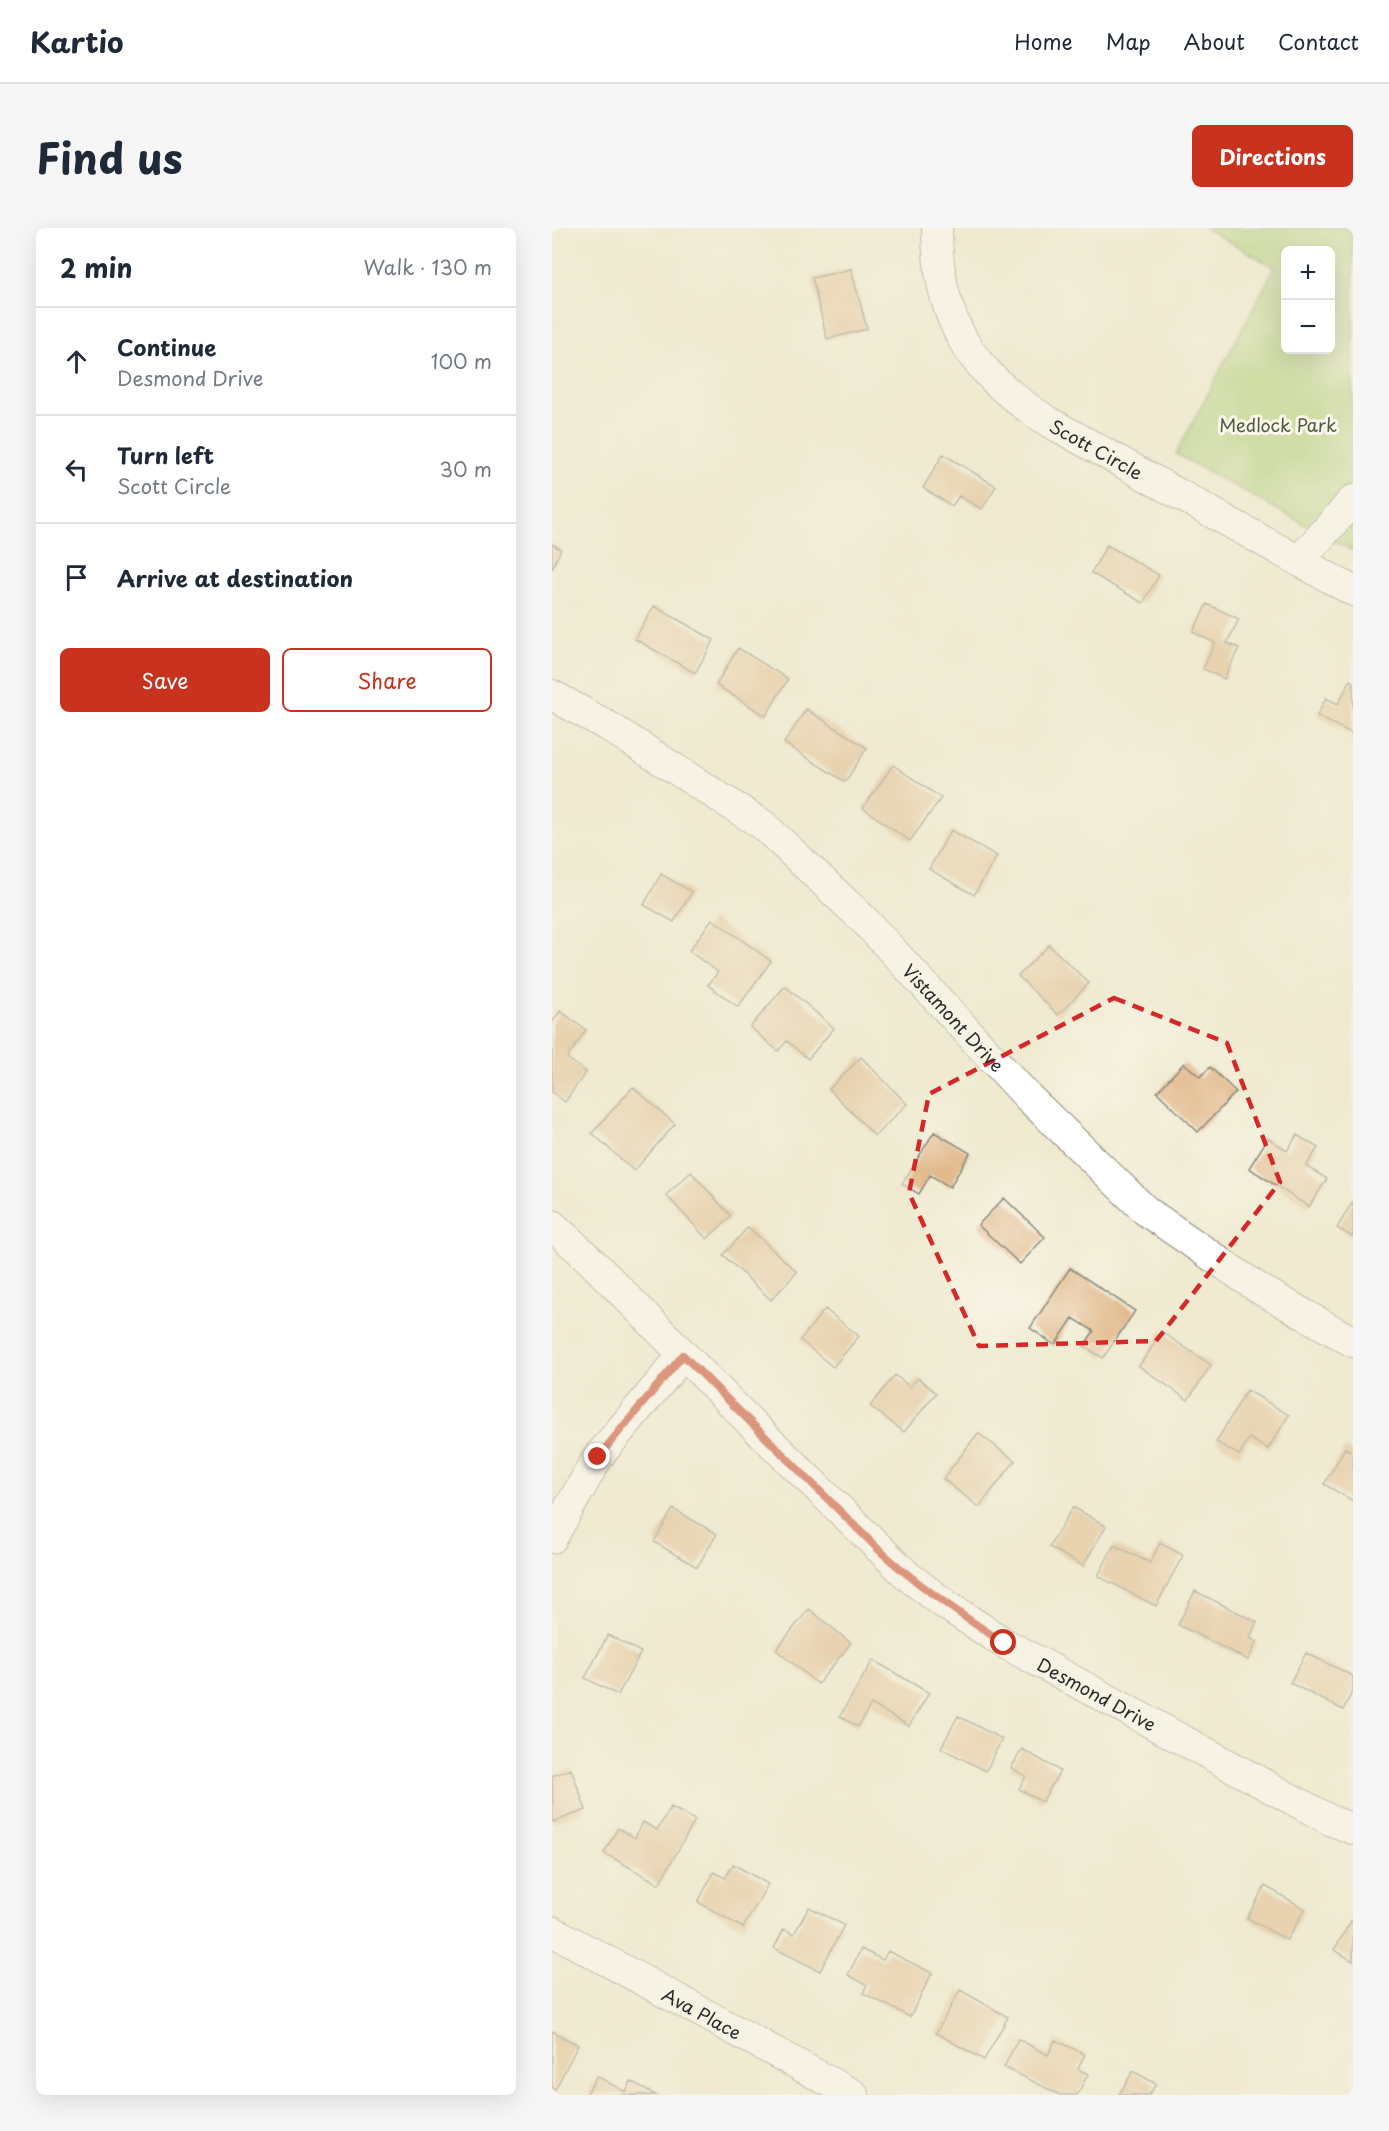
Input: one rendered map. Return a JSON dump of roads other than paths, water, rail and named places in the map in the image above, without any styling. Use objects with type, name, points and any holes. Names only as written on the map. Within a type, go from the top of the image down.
[{"type":"street","name":"Scott Circle","points":[[937,228],[937,256],[956,328],[966,347],[1000,388],[1024,407],[1049,422],[1353,591]]},
{"type":"street","points":[[1299,561],[1353,500]]},
{"type":"street","name":"Vistamont Drive","points":[[552,695],[611,728],[763,825],[864,920],[1028,1097],[1146,1211],[1258,1288],[1353,1342]]},
{"type":"street","name":"Desmond Drive","points":[[552,1225],[589,1259],[909,1578],[1004,1643],[1332,1821],[1353,1829]]},
{"type":"street","points":[[552,1538],[598,1457],[683,1355]]},
{"type":"street","name":"Ava Place","points":[[552,1931],[854,2095]]},
{"type":"park label","name":"Medlock Park","points":[[1278,424]]}]
